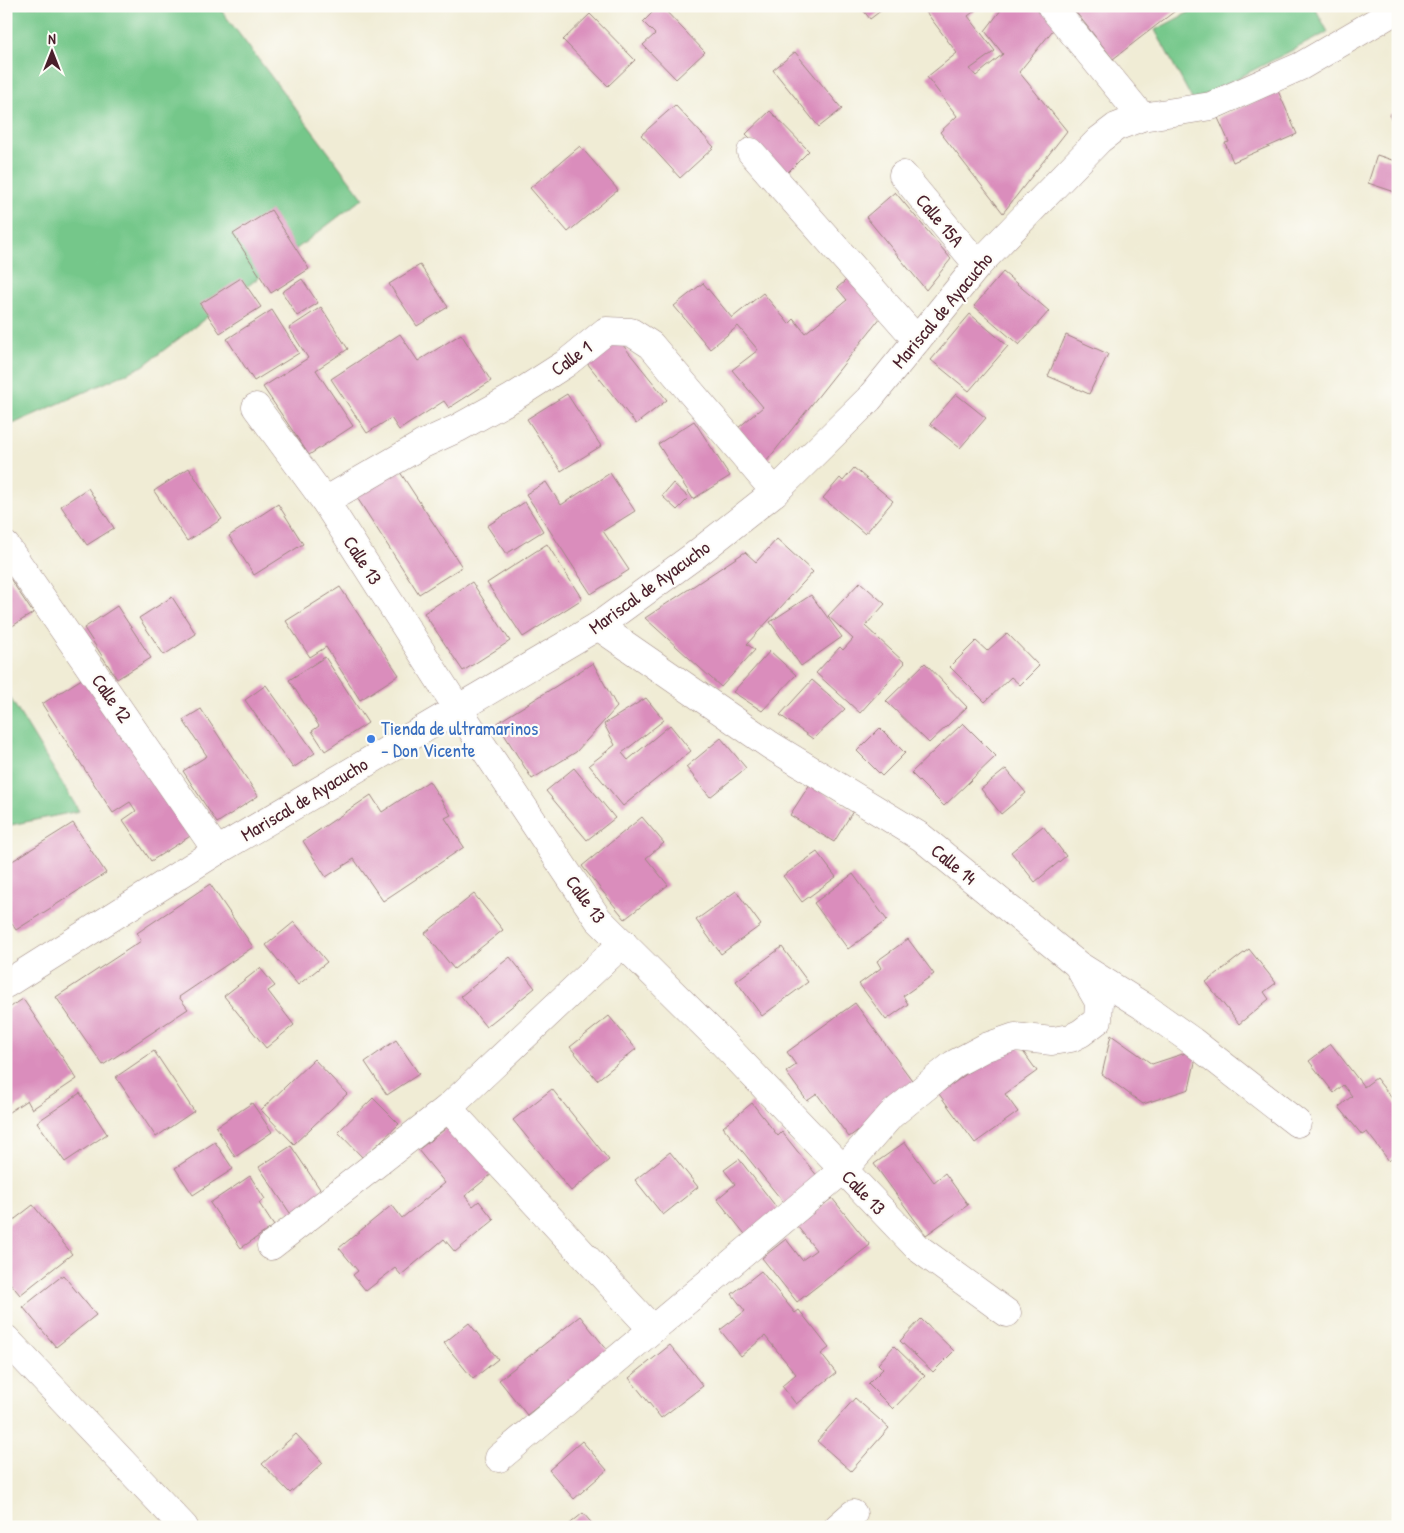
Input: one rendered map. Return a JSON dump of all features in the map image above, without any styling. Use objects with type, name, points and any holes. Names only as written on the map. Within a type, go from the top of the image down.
[{"type":"street","points":[[1051,6],[1142,118]]},
{"type":"street","name":"Mariscal de Ayacucho","points":[[6,984],[217,851],[598,626],[694,556],[775,492],[869,399],[978,265],[1099,140],[1116,127],[1142,118],[1211,106],[1301,66],[1398,9]]},
{"type":"street","points":[[750,152],[916,340]]},
{"type":"street","name":"Calle 15A","points":[[902,175],[978,265]]},
{"type":"street","name":"Calle 1","points":[[325,501],[423,444],[458,428],[512,398],[565,364],[606,331],[631,332],[651,344],[775,492]]},
{"type":"street","name":"Calle 13","points":[[256,407],[325,501],[458,709],[598,919],[721,1041],[918,1248],[1007,1313]]},
{"type":"street","name":"Calle 12","points":[[6,546],[217,851]]},
{"type":"street","name":"Calle 14","points":[[598,626],[770,744],[921,837],[1078,965],[1144,1006],[1192,1041],[1296,1123]]},
{"type":"street","points":[[271,1246],[448,1108],[623,943]]},
{"type":"street","points":[[499,1458],[843,1170],[891,1115],[954,1064],[986,1046],[1015,1037],[1052,1041],[1071,1038],[1098,1020],[1099,1002],[1078,965]]},
{"type":"street","points":[[448,1108],[652,1329]]},
{"type":"street","points":[[6,1339],[184,1527]]},
{"type":"green space","points":[[6,6],[218,6],[363,198],[143,366],[6,427]]},
{"type":"green space","points":[[1201,6],[1314,6],[1328,32],[1193,101],[1155,30]]},
{"type":"green space","points":[[6,691],[79,811],[6,826]]},
{"type":"building","points":[[659,6],[705,52],[676,79],[643,45],[655,34],[643,22]]},
{"type":"building","points":[[860,6],[887,6],[870,19]]},
{"type":"building","points":[[933,6],[981,6],[968,16],[995,51],[970,69],[976,76],[1003,54],[985,31],[1004,6],[1041,6],[1057,25],[1019,72],[1067,131],[1003,213],[940,132],[957,116],[927,77],[957,53],[926,12]]},
{"type":"building","points":[[1071,6],[1172,6],[1175,11],[1113,59]]},
{"type":"building","points":[[590,14],[635,60],[608,86],[563,40]]},
{"type":"building","points":[[795,52],[842,109],[819,127],[773,70]]},
{"type":"building","points":[[1278,91],[1297,134],[1233,162],[1225,143],[1229,142],[1218,118]]},
{"type":"building","points":[[675,105],[714,147],[680,178],[641,135]]},
{"type":"building","points":[[1398,110],[1398,131],[1389,115]]},
{"type":"building","points":[[770,111],[809,151],[786,174],[746,134]]},
{"type":"building","points":[[580,146],[618,190],[568,232],[530,188]]},
{"type":"building","points":[[1377,155],[1398,162],[1398,193],[1368,183]]},
{"type":"building","points":[[895,192],[951,259],[926,290],[866,217]]},
{"type":"building","points":[[271,210],[309,269],[271,293],[233,234]]},
{"type":"building","points":[[420,265],[448,307],[417,326],[389,284]]},
{"type":"building","points":[[1003,272],[1049,311],[1019,345],[974,306]]},
{"type":"building","points":[[852,275],[885,312],[766,462],[738,428],[763,407],[732,370],[758,350],[738,326],[710,349],[674,306],[703,283],[732,318],[763,293],[789,324],[794,319],[805,333],[847,300],[837,288]]},
{"type":"building","points":[[241,278],[261,307],[220,333],[200,304]]},
{"type":"building","points":[[302,279],[318,303],[297,316],[282,292]]},
{"type":"building","points":[[321,307],[348,349],[316,370],[353,426],[309,455],[263,387],[308,358],[289,328]]},
{"type":"building","points":[[272,310],[299,353],[254,381],[227,339]]},
{"type":"building","points":[[970,314],[1008,346],[969,391],[931,360]]},
{"type":"building","points":[[400,334],[418,361],[461,334],[491,381],[449,408],[444,401],[399,430],[391,418],[367,433],[331,379]]},
{"type":"building","points":[[1066,335],[1108,354],[1089,394],[1048,376]]},
{"type":"building","points":[[618,339],[667,400],[636,424],[587,363]]},
{"type":"building","points":[[567,394],[601,446],[561,471],[527,419]]},
{"type":"building","points":[[956,394],[986,418],[960,448],[930,424]]},
{"type":"building","points":[[694,421],[730,476],[693,499],[658,444]]},
{"type":"building","points":[[396,466],[462,567],[419,594],[354,493]]},
{"type":"building","points":[[189,468],[222,519],[187,541],[154,491]]},
{"type":"building","points":[[854,468],[893,501],[865,534],[823,498],[840,478],[843,481]]},
{"type":"building","points":[[610,473],[635,511],[603,531],[629,570],[591,594],[526,494],[546,482],[561,505]]},
{"type":"building","points":[[673,483],[689,498],[677,510],[662,496]]},
{"type":"building","points":[[88,488],[114,528],[87,545],[61,506]]},
{"type":"building","points":[[525,502],[543,531],[506,554],[487,526]]},
{"type":"building","points":[[278,504],[303,544],[254,575],[229,536]]},
{"type":"building","points":[[777,539],[813,572],[747,644],[755,650],[721,687],[645,618],[745,552],[756,562]]},
{"type":"building","points":[[547,544],[582,599],[523,637],[487,583]]},
{"type":"building","points":[[9,577],[33,613],[6,630],[6,579]]},
{"type":"building","points":[[472,582],[510,641],[463,671],[424,613]]},
{"type":"building","points":[[860,582],[885,604],[865,626],[905,663],[860,713],[816,673],[840,647],[843,650],[853,639],[828,616]]},
{"type":"building","points":[[340,587],[399,675],[360,700],[326,647],[310,657],[286,621]]},
{"type":"building","points":[[811,595],[842,637],[801,666],[770,622]]},
{"type":"building","points":[[172,597],[196,634],[164,655],[139,618]]},
{"type":"building","points":[[117,606],[151,658],[117,679],[84,628]]},
{"type":"building","points":[[1007,633],[1039,666],[1020,685],[1011,677],[985,702],[950,667],[976,641],[987,651]]},
{"type":"building","points":[[770,651],[796,675],[762,711],[733,692]]},
{"type":"building","points":[[325,657],[368,723],[325,751],[312,731],[319,726],[289,680]]},
{"type":"building","points":[[593,663],[617,707],[576,752],[532,779],[497,723]]},
{"type":"building","points":[[925,663],[967,707],[929,743],[886,701]]},
{"type":"building","points":[[88,675],[192,835],[151,861],[123,820],[136,811],[130,802],[113,813],[42,704]]},
{"type":"building","points":[[812,680],[845,709],[813,739],[780,715]]},
{"type":"building","points":[[266,685],[315,753],[293,768],[245,700]]},
{"type":"building","points":[[646,698],[664,720],[622,753],[628,760],[670,725],[691,751],[623,806],[589,765],[615,745],[604,724]]},
{"type":"building","points":[[201,709],[258,796],[217,823],[183,771],[207,756],[183,720]]},
{"type":"building","points":[[963,723],[996,756],[944,806],[911,773]]},
{"type":"building","points":[[880,728],[905,753],[882,776],[857,751]]},
{"type":"building","points":[[721,738],[746,768],[710,797],[686,767]]},
{"type":"building","points":[[574,768],[615,818],[587,840],[546,791]]},
{"type":"building","points":[[1006,769],[1026,793],[1001,814],[981,789]]},
{"type":"building","points":[[429,781],[451,815],[445,818],[464,847],[383,901],[354,859],[326,877],[303,841],[371,795],[382,812]]},
{"type":"building","points":[[810,784],[853,811],[834,842],[790,815]]},
{"type":"building","points":[[642,817],[664,843],[646,858],[668,885],[625,919],[582,866]]},
{"type":"building","points":[[73,823],[106,873],[16,930],[6,915],[6,865]]},
{"type":"building","points":[[1043,826],[1066,856],[1035,882],[1011,852]]},
{"type":"building","points":[[817,852],[836,877],[802,902],[783,876]]},
{"type":"building","points":[[853,874],[887,920],[848,949],[814,903]]},
{"type":"building","points":[[210,884],[253,947],[179,997],[188,1009],[103,1065],[56,997],[141,941],[137,933]]},
{"type":"building","points":[[736,891],[761,925],[721,954],[696,920]]},
{"type":"building","points":[[474,894],[503,930],[454,969],[425,933]]},
{"type":"building","points":[[294,922],[327,962],[298,985],[266,945]]},
{"type":"building","points":[[908,939],[934,974],[903,996],[908,1004],[886,1020],[859,984],[881,968],[877,961]]},
{"type":"building","points":[[782,947],[808,982],[762,1016],[736,981]]},
{"type":"building","points":[[1249,949],[1276,983],[1264,992],[1269,999],[1239,1024],[1206,982]]},
{"type":"building","points":[[510,957],[535,988],[486,1027],[461,996]]},
{"type":"building","points":[[260,968],[275,986],[268,991],[294,1025],[266,1048],[224,996]]},
{"type":"building","points":[[23,999],[77,1079],[32,1109],[27,1100],[6,1114],[6,1010]]},
{"type":"building","points":[[855,1003],[917,1087],[849,1137],[817,1094],[807,1101],[786,1072],[796,1065],[787,1052]]},
{"type":"building","points":[[609,1016],[636,1049],[597,1080],[570,1047]]},
{"type":"building","points":[[1111,1035],[1152,1064],[1198,1049],[1189,1089],[1143,1104],[1102,1074]]},
{"type":"building","points":[[1014,1039],[1037,1071],[1005,1094],[1018,1112],[975,1143],[939,1094]]},
{"type":"building","points":[[396,1040],[419,1074],[387,1095],[365,1062]]},
{"type":"building","points":[[1331,1044],[1364,1087],[1376,1078],[1398,1106],[1398,1153],[1389,1161],[1367,1132],[1362,1135],[1339,1107],[1352,1096],[1343,1085],[1334,1093],[1309,1061]]},
{"type":"building","points":[[154,1051],[194,1111],[156,1137],[116,1077]]},
{"type":"building","points":[[314,1059],[347,1094],[294,1144],[261,1110]]},
{"type":"building","points":[[552,1089],[609,1160],[571,1191],[513,1120]]},
{"type":"building","points":[[80,1093],[107,1134],[65,1162],[37,1122]]},
{"type":"building","points":[[373,1098],[399,1124],[363,1158],[338,1132]]},
{"type":"building","points":[[252,1103],[272,1132],[235,1157],[216,1127]]},
{"type":"building","points":[[752,1103],[778,1136],[782,1132],[822,1182],[788,1208],[723,1127]]},
{"type":"building","points":[[453,1123],[493,1173],[465,1196],[473,1206],[479,1201],[494,1220],[455,1252],[444,1239],[401,1275],[395,1268],[366,1291],[353,1275],[358,1271],[339,1248],[392,1205],[402,1218],[445,1183],[418,1150]]},
{"type":"building","points":[[215,1142],[233,1169],[193,1195],[175,1168]]},
{"type":"building","points":[[905,1142],[934,1182],[945,1173],[968,1205],[926,1235],[874,1164]]},
{"type":"building","points":[[291,1146],[324,1195],[292,1216],[259,1167]]},
{"type":"building","points":[[670,1152],[698,1187],[663,1215],[635,1180]]},
{"type":"building","points":[[739,1159],[781,1213],[748,1238],[717,1199],[735,1184],[724,1170]]},
{"type":"building","points":[[250,1176],[265,1199],[259,1203],[274,1226],[241,1248],[210,1203]]},
{"type":"building","points":[[832,1198],[870,1245],[797,1302],[762,1258],[786,1239],[802,1260],[816,1250],[797,1226]]},
{"type":"building","points":[[33,1205],[72,1254],[20,1295],[6,1278],[6,1226]]},
{"type":"building","points":[[761,1271],[795,1313],[799,1310],[829,1348],[821,1354],[836,1373],[796,1404],[782,1386],[796,1374],[765,1336],[741,1356],[720,1330],[745,1311],[732,1294]]},
{"type":"building","points":[[63,1275],[96,1315],[56,1347],[23,1307]]},
{"type":"building","points":[[580,1316],[608,1351],[527,1415],[499,1380]]},
{"type":"building","points":[[921,1319],[954,1351],[933,1372],[900,1341]]},
{"type":"building","points":[[469,1323],[498,1359],[473,1379],[444,1343]]},
{"type":"building","points":[[670,1345],[703,1386],[661,1418],[629,1378]]},
{"type":"building","points":[[894,1346],[925,1376],[893,1409],[868,1384],[883,1369],[878,1364]]},
{"type":"building","points":[[855,1398],[889,1428],[851,1471],[817,1441]]},
{"type":"building","points":[[296,1434],[323,1463],[290,1493],[262,1464]]},
{"type":"building","points":[[582,1441],[607,1470],[574,1499],[549,1470]]},
{"type":"building","points":[[583,1513],[595,1527],[566,1527]]},
{"type":"place","name":"Tienda de ultramarinos - Don Vicente","points":[[371,739]]}]
